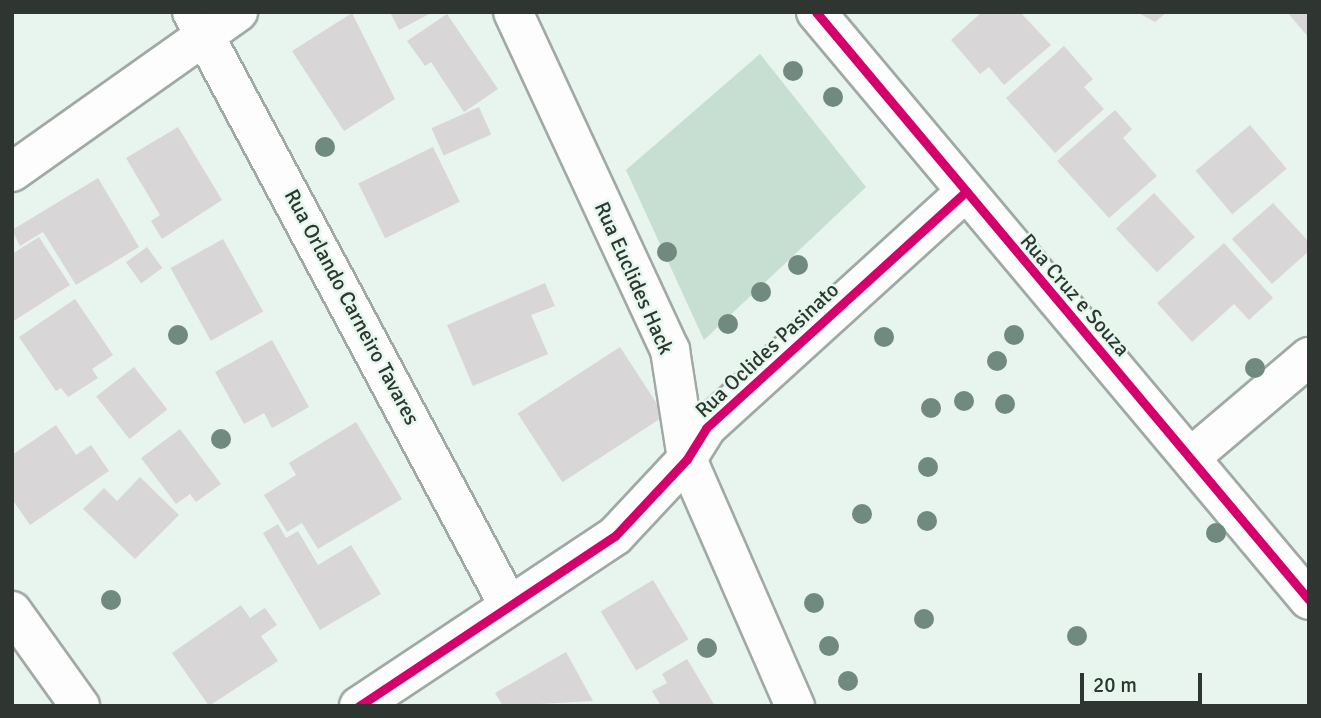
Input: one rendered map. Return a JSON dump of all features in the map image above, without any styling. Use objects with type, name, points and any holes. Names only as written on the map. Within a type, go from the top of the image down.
[{"type":"street","points":[[12,172],[200,22],[238,12]]},
{"type":"street","name":"Rua Euclides Hack","points":[[513,12],[670,350],[687,458],[795,706]]},
{"type":"street","name":"Rua Cruz e Souza","points":[[816,12],[964,193],[1192,457],[1309,600]]},
{"type":"street","name":"Rua Orlando Carneiro Tavares","points":[[200,22],[508,604]]},
{"type":"street","name":"Rua Oclides Pasinato","points":[[359,706],[508,604],[615,536],[687,458],[706,428],[964,193]]},
{"type":"street","points":[[1192,457],[1309,356]]},
{"type":"street","points":[[12,611],[80,706]]},
{"type":"green space","points":[[760,54],[866,187],[704,340],[626,170]]},
{"type":"building","points":[[390,12],[433,12],[399,30]]},
{"type":"building","points":[[982,12],[1020,12],[1051,45],[1004,85],[989,67],[980,74],[951,40]]},
{"type":"building","points":[[1137,12],[1167,12],[1155,22]]},
{"type":"building","points":[[1287,12],[1309,12],[1309,38]]},
{"type":"building","points":[[352,13],[395,99],[344,131],[292,51]]},
{"type":"building","points":[[447,14],[498,89],[464,112],[431,62],[425,66],[407,41]]},
{"type":"building","points":[[1064,46],[1093,79],[1084,87],[1104,109],[1055,153],[1006,98]]},
{"type":"building","points":[[479,107],[491,134],[444,156],[431,128]]},
{"type":"building","points":[[1115,110],[1132,129],[1123,138],[1157,176],[1109,218],[1057,161]]},
{"type":"building","points":[[1250,125],[1287,169],[1232,214],[1196,171]]},
{"type":"building","points":[[178,127],[222,200],[162,239],[151,221],[160,215],[126,158]]},
{"type":"building","points":[[433,147],[460,202],[385,238],[358,183]]},
{"type":"building","points":[[98,178],[139,247],[76,285],[43,232],[20,246],[12,230]]},
{"type":"building","points":[[1154,193],[1195,237],[1157,272],[1116,228]]},
{"type":"building","points":[[1273,203],[1309,242],[1309,251],[1272,284],[1232,239]]},
{"type":"building","points":[[39,237],[70,285],[12,322],[12,254]]},
{"type":"building","points":[[223,239],[263,312],[211,341],[171,268]]},
{"type":"building","points":[[1224,243],[1273,298],[1249,320],[1234,304],[1192,342],[1157,303]]},
{"type":"building","points":[[147,247],[162,268],[141,283],[126,262]]},
{"type":"building","points":[[545,283],[555,306],[531,315],[548,354],[473,386],[447,325]]},
{"type":"building","points":[[75,299],[113,355],[92,369],[98,378],[68,397],[61,388],[56,391],[19,337]]},
{"type":"building","points":[[272,340],[309,407],[272,428],[264,413],[244,424],[215,372]]},
{"type":"building","points":[[620,347],[665,416],[562,482],[518,413]]},
{"type":"building","points":[[134,367],[167,410],[129,439],[96,397]]},
{"type":"building","points":[[356,422],[402,499],[318,549],[302,523],[287,532],[264,495],[296,475],[289,463]]},
{"type":"building","points":[[56,425],[76,455],[91,445],[109,471],[30,525],[12,499],[12,455]]},
{"type":"building","points":[[180,429],[221,484],[196,502],[190,494],[176,504],[141,458]]},
{"type":"building","points":[[140,477],[179,515],[135,559],[83,509],[104,488],[117,501]]},
{"type":"building","points":[[278,524],[286,538],[298,531],[318,565],[351,545],[381,594],[320,630],[263,533]]},
{"type":"building","points":[[653,580],[689,639],[636,671],[601,611]]},
{"type":"building","points":[[241,605],[250,618],[265,608],[277,625],[261,636],[278,661],[209,706],[172,653]]},
{"type":"building","points":[[566,652],[593,701],[503,706],[495,693]]},
{"type":"building","points":[[687,659],[715,706],[661,706],[652,691],[667,683],[662,674]]},
{"type":"cycle path","points":[[816,12],[1309,600]]},
{"type":"cycle path","points":[[359,706],[615,536],[687,459],[706,428],[964,193]]}]
